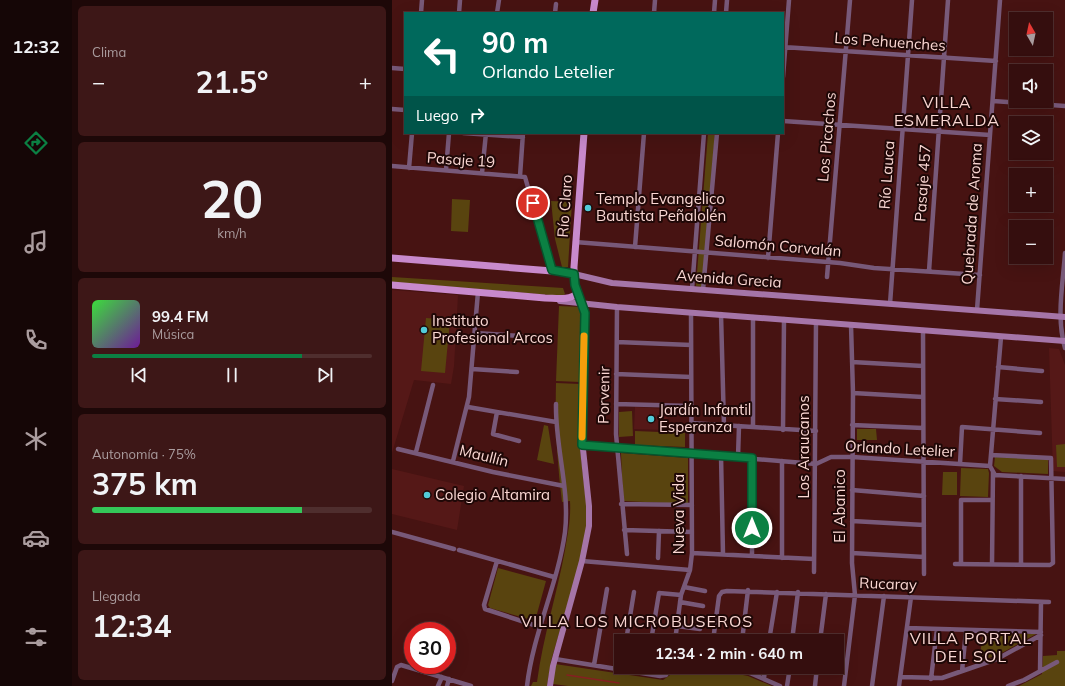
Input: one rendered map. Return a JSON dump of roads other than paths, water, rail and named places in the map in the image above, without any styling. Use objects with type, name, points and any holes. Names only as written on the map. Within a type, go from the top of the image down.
[{"type":"main road","points":[[593,12],[594,0]]},
{"type":"main road","name":"Río Claro","points":[[550,686],[554,659],[588,538],[590,515],[582,445],[585,319],[574,274],[575,242],[584,134]]},
{"type":"main road","name":"Avenida Grecia","points":[[392,258],[552,270],[612,283],[977,310],[1062,319]]},
{"type":"main road","points":[[392,286],[545,298],[582,304],[617,307],[1064,341]]},
{"type":"main road","points":[[545,298],[572,297],[578,293]]},
{"type":"street","points":[[421,12],[422,0]]},
{"type":"street","points":[[459,12],[460,0]]},
{"type":"street","points":[[497,12],[499,0]]},
{"type":"street","points":[[654,12],[655,0]]},
{"type":"street","points":[[714,12],[715,0]]},
{"type":"street","points":[[726,12],[727,0]]},
{"type":"street","points":[[784,47],[789,0]]},
{"type":"street","name":"Los Picachos","points":[[827,277],[850,0]]},
{"type":"street","name":"Río Lauca","points":[[890,304],[912,0]]},
{"type":"street","name":"Pasaje 457","points":[[929,271],[948,0]]},
{"type":"street","name":"Quebrada de Aroma","points":[[977,310],[1000,0]]},
{"type":"street","points":[[555,12],[556,4]]},
{"type":"street","name":"Los Pehuenches","points":[[784,47],[996,61]]},
{"type":"street","points":[[392,68],[404,69]]},
{"type":"street","points":[[993,101],[1065,106]]},
{"type":"street","points":[[392,109],[404,110]]},
{"type":"street","points":[[784,121],[990,135]]},
{"type":"street","points":[[409,168],[412,134]]},
{"type":"street","points":[[446,170],[449,134]]},
{"type":"street","points":[[482,173],[486,134],[523,135],[520,176]]},
{"type":"street","points":[[635,247],[644,134]]},
{"type":"street","points":[[692,289],[704,134]]},
{"type":"street","points":[[703,290],[717,134]]},
{"type":"street","points":[[768,258],[778,134]]},
{"type":"street","name":"Pasaje 19","points":[[392,166],[520,176],[527,179],[552,270]]},
{"type":"street","name":"Salomón Corvalán","points":[[575,242],[829,262],[892,269],[980,274]]},
{"type":"street","points":[[1065,253],[1062,319],[1065,348]]},
{"type":"street","points":[[453,461],[468,407],[478,292]]},
{"type":"street","name":"Porvenir","points":[[617,307],[617,448],[621,504],[627,554]]},
{"type":"street","name":"Nueva Vida","points":[[676,634],[680,602],[690,570],[692,553],[691,313]]},
{"type":"street","points":[[721,314],[724,426]]},
{"type":"street","points":[[752,427],[753,317]]},
{"type":"street","points":[[783,430],[784,319]]},
{"type":"street","name":"Los Araucanos","points":[[814,572],[816,322]]},
{"type":"street","name":"El Abanico","points":[[844,686],[855,595],[852,553],[853,393],[851,325]]},
{"type":"street","points":[[923,330],[924,574]]},
{"type":"street","points":[[475,333],[521,336]]},
{"type":"street","points":[[1001,337],[990,466],[995,475],[1065,479]]},
{"type":"street","points":[[617,342],[691,345]]},
{"type":"street","points":[[852,362],[923,366]]},
{"type":"street","points":[[998,367],[1042,371]]},
{"type":"street","points":[[472,369],[517,372]]},
{"type":"street","points":[[616,374],[691,377]]},
{"type":"street","points":[[416,452],[433,385]]},
{"type":"street","points":[[853,393],[923,397]]},
{"type":"street","points":[[995,399],[1041,402]]},
{"type":"street","points":[[527,686],[530,666],[564,540],[566,508],[556,422],[556,404]]},
{"type":"street","points":[[616,404],[691,406]]},
{"type":"street","points":[[468,407],[556,422]]},
{"type":"street","points":[[497,412],[493,434],[519,441]]},
{"type":"street","points":[[691,424],[816,431]]},
{"type":"street","points":[[852,424],[923,428]]},
{"type":"street","points":[[738,457],[739,426]]},
{"type":"street","points":[[960,464],[962,427],[1040,433]]},
{"type":"street","name":"Orlando Letelier","points":[[582,445],[816,464],[831,457],[852,457],[990,466]]},
{"type":"street","name":"Maullín","points":[[398,448],[453,461],[482,470],[564,486]]},
{"type":"street","points":[[954,564],[1021,565],[1053,563],[1050,458],[990,455]]},
{"type":"street","points":[[721,456],[723,554]]},
{"type":"street","points":[[752,458],[752,555]]},
{"type":"street","points":[[782,461],[782,558]]},
{"type":"street","points":[[992,564],[993,471]]},
{"type":"street","points":[[1021,476],[1021,565]]},
{"type":"street","points":[[852,490],[924,496]]},
{"type":"street","points":[[960,564],[961,500],[992,500]]},
{"type":"street","points":[[621,504],[692,505]]},
{"type":"street","points":[[852,521],[924,526]]},
{"type":"street","points":[[624,530],[692,532]]},
{"type":"street","points":[[392,532],[554,577]]},
{"type":"street","points":[[658,558],[659,532]]},
{"type":"street","points":[[692,553],[814,559]]},
{"type":"street","points":[[852,553],[924,557]]},
{"type":"street","points":[[497,561],[484,605],[485,609],[540,627]]},
{"type":"street","points":[[582,561],[690,570]]},
{"type":"street","points":[[684,587],[705,590]]},
{"type":"street","points":[[594,665],[607,589]]},
{"type":"street","points":[[743,634],[748,590]]},
{"type":"street","name":"Rucaray","points":[[714,634],[719,596],[722,592],[727,591],[748,590],[1049,602]]},
{"type":"street","points":[[627,634],[634,592]]},
{"type":"street","points":[[770,634],[776,592]]},
{"type":"street","points":[[793,634],[798,592]]},
{"type":"street","points":[[652,634],[659,593],[682,596]]},
{"type":"street","points":[[821,634],[826,594]]},
{"type":"street","points":[[872,686],[884,596]]},
{"type":"street","points":[[899,686],[911,597]]},
{"type":"street","points":[[680,602],[703,606]]},
{"type":"street","points":[[1040,671],[1041,602]]},
{"type":"street","points":[[677,626],[700,629]]},
{"type":"street","points":[[907,628],[1041,634]]},
{"type":"street","points":[[931,679],[937,629]]},
{"type":"street","points":[[962,671],[966,630]]},
{"type":"street","points":[[901,677],[931,679],[942,678],[997,659],[1041,634]]},
{"type":"street","points":[[554,659],[614,667]]},
{"type":"street","points":[[1008,686],[1057,662]]},
{"type":"street","points":[[392,681],[397,667],[401,665],[471,686]]},
{"type":"street","points":[[646,674],[660,676],[666,674]]},
{"type":"street","points":[[751,674],[780,686]]},
{"type":"street","points":[[764,674],[764,679]]},
{"type":"street","points":[[787,686],[789,674]]},
{"type":"street","points":[[815,686],[816,674]]},
{"type":"street","points":[[438,686],[442,677]]},
{"type":"street","points":[[447,686],[449,679]]},
{"type":"waterway","points":[[567,675],[619,683]]},
{"type":"place","name":"Templo Evangelico Bautista Peñalolén","points":[[588,208]]},
{"type":"place","name":"Instituto Profesional Arcos","points":[[424,330]]},
{"type":"place","name":"Jardín Infantil Esperanza","points":[[651,419]]},
{"type":"place","name":"Colegio Altamira","points":[[427,495]]},
{"type":"district","name":"VILLA ESMERALDA","points":[[947,111]]},
{"type":"district","name":"VILLA LOS MICROBUSEROS","points":[[637,621]]},
{"type":"district","name":"VILLA PORTAL DEL SOL","points":[[971,647]]}]
